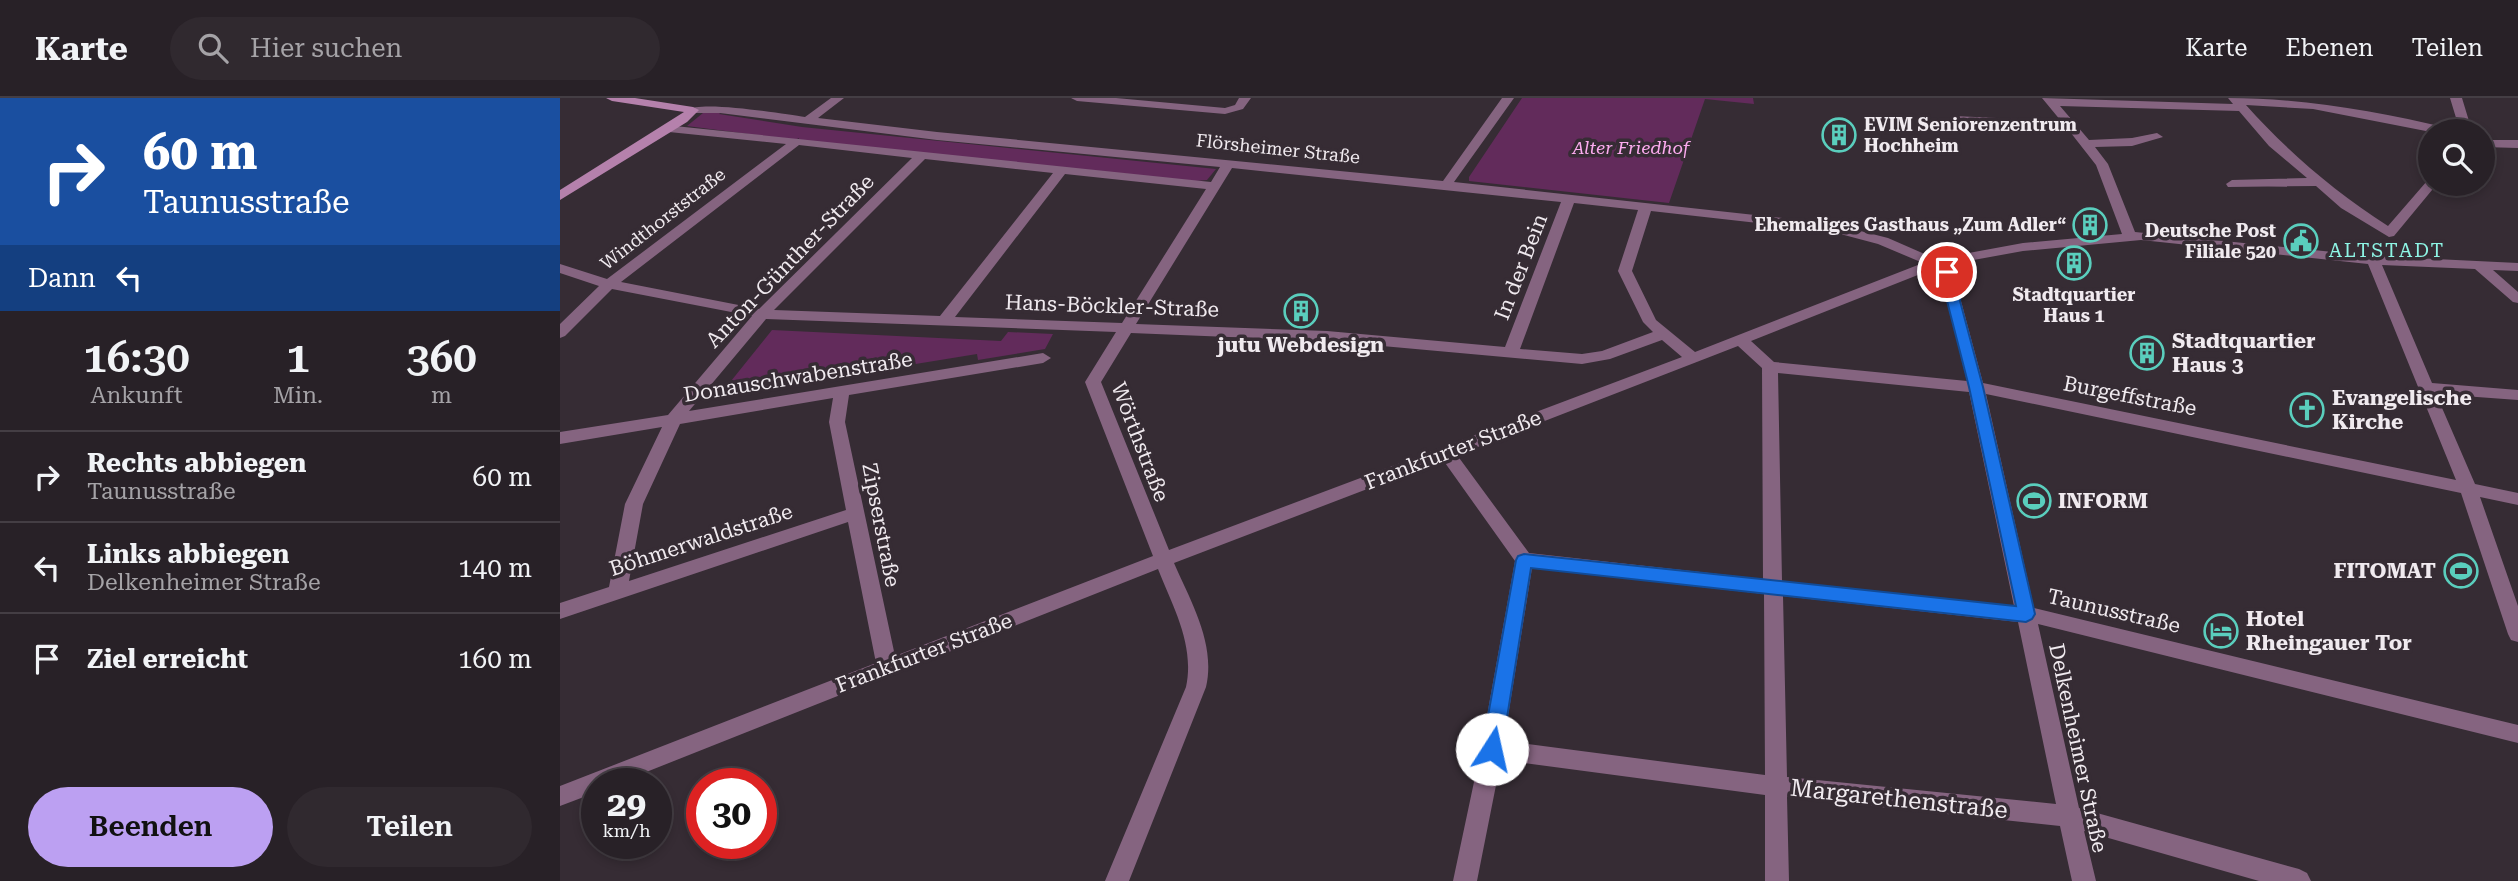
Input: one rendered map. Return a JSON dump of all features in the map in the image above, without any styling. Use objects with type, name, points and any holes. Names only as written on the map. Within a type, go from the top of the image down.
[{"type":"main road","name":"Flörsheimer Straße","points":[[612,98],[693,110]]},
{"type":"main road","points":[[560,196],[670,128],[693,110]]},
{"type":"street","points":[[808,120],[838,98]]},
{"type":"street","points":[[1077,98],[1225,111],[1238,107],[1245,98]]},
{"type":"street","points":[[1446,185],[1508,98]]},
{"type":"street","points":[[2456,98],[2462,119]]},
{"type":"street","points":[[2049,100],[2237,102],[2324,108],[2418,125]]},
{"type":"street","points":[[2049,100],[2102,164],[2130,236]]},
{"type":"street","points":[[2237,102],[2273,143],[2346,205],[2389,233],[2404,262]]},
{"type":"street","name":"Flörsheimer Straße","points":[[693,110],[720,110],[944,137],[1446,185],[1845,230],[1935,263]]},
{"type":"street","points":[[1958,118],[2071,125]]},
{"type":"street","points":[[670,128],[1215,186]]},
{"type":"street","points":[[2086,144],[2132,142],[2157,137]]},
{"type":"street","name":"Windthorststraße","points":[[560,333],[609,284],[796,142]]},
{"type":"street","points":[[2495,145],[2518,144]]},
{"type":"street","name":"Anton-Günther-Straße","points":[[618,591],[634,504],[674,418],[762,314],[922,155]]},
{"type":"street","name":"Wörthstraße","points":[[1164,559],[1093,387],[1096,377],[1126,327],[1228,164]]},
{"type":"street","points":[[944,321],[1061,171]]},
{"type":"street","points":[[2232,184],[2319,182]]},
{"type":"street","points":[[2389,233],[2421,196]]},
{"type":"street","name":"In der Bein","points":[[1511,351],[1569,198]]},
{"type":"street","points":[[1646,206],[1625,271],[1650,322],[1692,358]]},
{"type":"street","name":"Frankfurter Straße","points":[[560,796],[1164,559],[1447,453],[1935,263],[2023,247],[2130,236],[2203,240],[2373,260],[2518,267]]},
{"type":"street","points":[[2373,260],[2403,334],[2429,388],[2469,489],[2518,634]]},
{"type":"street","name":"Delkenheimer Straße","points":[[1935,263],[1954,280],[1956,287],[1954,301],[1976,387],[2084,881]]},
{"type":"street","points":[[2480,265],[2518,299]]},
{"type":"street","name":"Hans-Böckler-Straße","points":[[560,268],[609,284],[762,314],[1327,336],[1582,359],[1605,356],[1663,334]]},
{"type":"street","points":[[1740,340],[1770,367],[1777,881]]},
{"type":"street","name":"Donauschwabenstraße","points":[[560,438],[1043,358]]},
{"type":"street","name":"Burgeffstraße","points":[[1770,367],[1976,387],[2518,499]]},
{"type":"street","points":[[2429,388],[2518,395]]},
{"type":"street","name":"Zipserstraße","points":[[842,391],[837,422],[887,668]]},
{"type":"street","points":[[1447,453],[1524,560],[1492,749],[1465,881]]},
{"type":"street","name":"Böhmerwaldstraße","points":[[560,611],[856,513]]},
{"type":"street","points":[[1116,881],[1196,687],[1200,669],[1196,640],[1164,559]]},
{"type":"street","name":"Taunusstraße","points":[[1524,560],[2026,614],[2518,734]]},
{"type":"street","name":"Margarethenstraße","points":[[1492,749],[1774,786],[2070,816],[2299,881]]},
{"type":"green space","name":"Alter Friedhof","points":[[1522,98],[1753,98],[1754,104],[1705,99],[1669,203],[1469,181],[1469,177]]},
{"type":"green space","points":[[722,112],[719,114],[802,127],[1216,169],[1207,180],[1195,181],[799,138],[795,140],[687,126],[703,113]]},
{"type":"green space","points":[[772,330],[1001,341],[1008,332],[1053,334],[1045,349],[978,360],[977,354],[719,396]]},
{"type":"place","name":"EVIM Seniorenzentrum Hochheim","points":[[1839,135]]},
{"type":"place","name":"Ehemaliges Gasthaus „Zum Adler“","points":[[2090,225]]},
{"type":"place","name":"Deutsche Post Filiale 520","points":[[2301,241]]},
{"type":"place","name":"Stadtquartier Haus 1","points":[[2074,263]]},
{"type":"place","name":"jutu Webdesign","points":[[1301,311]]},
{"type":"place","name":"Stadtquartier Haus 3","points":[[2147,353]]},
{"type":"place","name":"Evangelische Kirche","points":[[2307,410]]},
{"type":"place","name":"INFORM","points":[[2034,501]]},
{"type":"place","name":"FITOMAT","points":[[2461,571]]},
{"type":"place","name":"Hotel Rheingauer Tor","points":[[2221,631]]},
{"type":"district","name":"ALTSTADT","points":[[2387,250]]},
{"type":"route","points":[[1492,749],[1524,560],[2026,614],[1976,387],[1954,301],[1956,287],[1947,272]]}]
